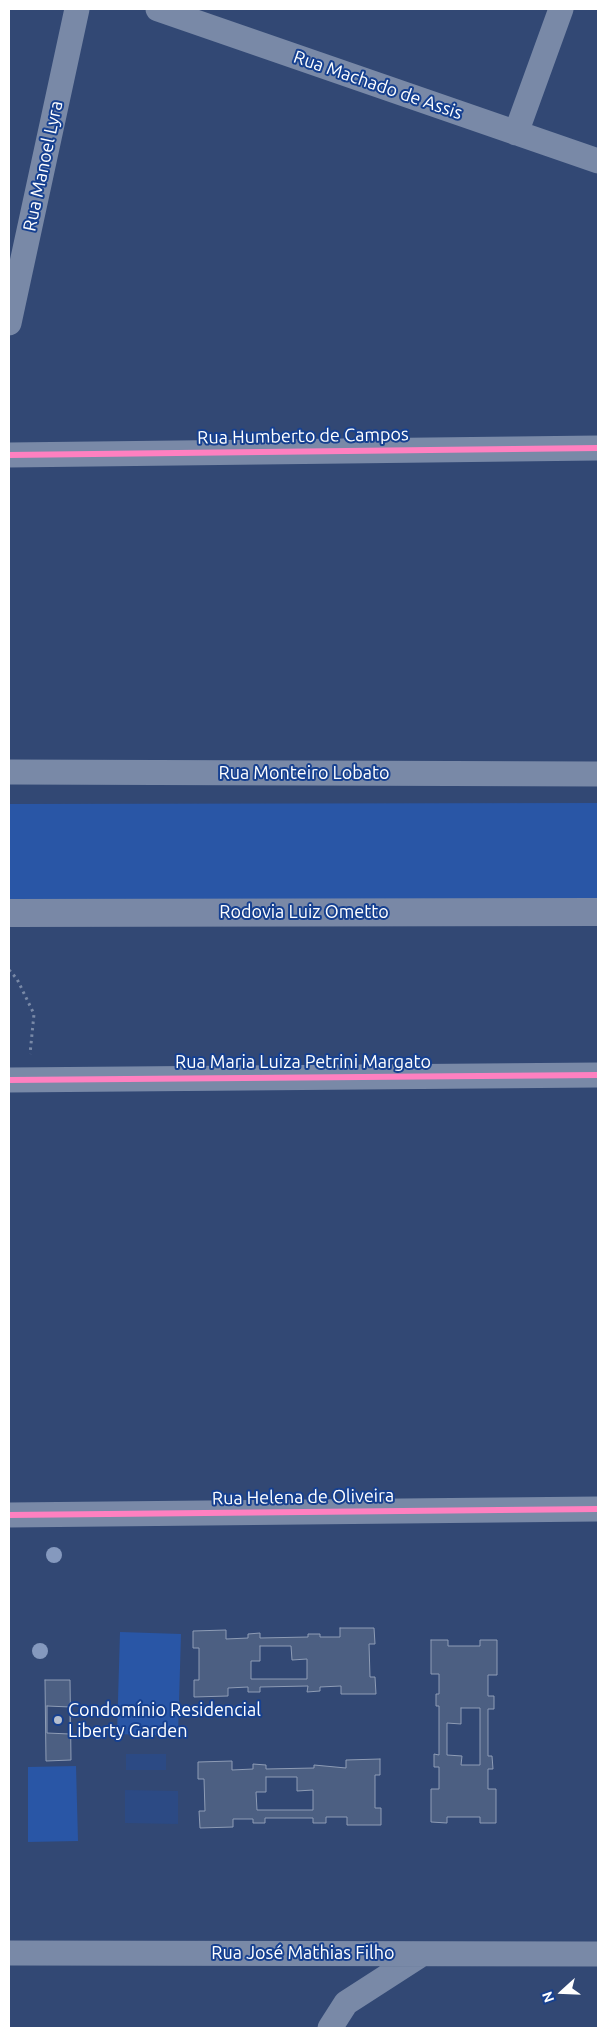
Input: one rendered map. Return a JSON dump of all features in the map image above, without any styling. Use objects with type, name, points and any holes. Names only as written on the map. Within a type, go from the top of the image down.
[{"type":"main road","name":"Rodovia Luiz Ometto","points":[[9,913],[598,912]]},
{"type":"street","name":"Rua Manoel Lyra","points":[[9,323],[77,9]]},
{"type":"street","name":"Rua Machado de Assis","points":[[158,9],[598,162]]},
{"type":"street","points":[[516,133],[561,9]]},
{"type":"street","name":"Rua Humberto de Campos","points":[[9,455],[598,448]]},
{"type":"street","name":"Rua Monteiro Lobato","points":[[9,772],[598,774]]},
{"type":"street","name":"Rua Maria Luiza Petrini Margato","points":[[9,1080],[598,1075]]},
{"type":"street","name":"Rua Helena de Oliveira","points":[[9,1515],[598,1509]]},
{"type":"street","name":"Rua José Mathias Filho","points":[[9,1953],[598,1954]]},
{"type":"street","points":[[330,2028],[346,2003],[422,1954]]},
{"type":"path","points":[[9,970],[17,979],[34,1014],[31,1053],[25,1060]]},
{"type":"shaded area","points":[[598,803],[598,903],[9,901],[9,804]]},
{"type":"shaded area","points":[[120,1632],[181,1634],[178,1736],[117,1734]]},
{"type":"shaded area","points":[[126,1754],[166,1754],[166,1770],[126,1770]]},
{"type":"shaded area","points":[[76,1766],[78,1841],[28,1842],[28,1767]]},
{"type":"shaded area","points":[[125,1790],[178,1791],[178,1824],[125,1823]]},
{"type":"building","points":[[340,1628],[374,1628],[375,1644],[369,1644],[370,1677],[375,1677],[376,1694],[341,1694],[341,1686],[320,1687],[320,1691],[307,1692],[308,1686],[260,1687],[260,1692],[248,1692],[248,1687],[228,1688],[228,1696],[194,1697],[194,1680],[199,1680],[199,1648],[193,1648],[193,1631],[226,1630],[226,1639],[248,1638],[248,1634],[260,1633],[260,1638],[308,1637],[308,1634],[320,1634],[320,1637],[340,1637]]},
{"type":"building","points":[[431,1640],[448,1640],[448,1646],[480,1646],[480,1640],[497,1640],[497,1675],[488,1675],[488,1696],[494,1696],[494,1709],[488,1709],[488,1756],[492,1756],[493,1769],[488,1769],[488,1789],[496,1789],[496,1823],[480,1823],[480,1817],[447,1817],[447,1823],[431,1822],[431,1789],[439,1789],[439,1767],[434,1767],[434,1754],[439,1755],[439,1706],[436,1706],[436,1694],[439,1694],[439,1674],[431,1674]]},
{"type":"building","points":[[260,1646],[291,1646],[292,1660],[307,1659],[307,1679],[251,1679],[251,1661],[260,1661]]},
{"type":"building","points":[[45,1680],[70,1680],[71,1760],[46,1761]]},
{"type":"building","name":"Condomínio Residencial Liberty Garden","points":[[47,1706],[70,1707],[70,1734],[47,1733]]},
{"type":"building","points":[[461,1708],[480,1708],[480,1765],[461,1765],[462,1756],[447,1755],[447,1723],[461,1724]]},
{"type":"building","points":[[380,1759],[380,1775],[375,1775],[375,1808],[381,1808],[381,1825],[347,1825],[347,1817],[326,1817],[326,1823],[313,1823],[313,1818],[265,1818],[265,1823],[253,1823],[253,1819],[233,1819],[233,1827],[200,1828],[199,1811],[205,1811],[204,1779],[198,1779],[198,1762],[232,1761],[232,1770],[253,1769],[253,1764],[266,1765],[266,1769],[314,1768],[314,1765],[346,1768],[346,1760]]},
{"type":"building","points":[[266,1777],[297,1777],[297,1791],[313,1790],[313,1810],[257,1810],[256,1792],[266,1792]]},
{"type":"cycle path","points":[[9,455],[598,448]]},
{"type":"cycle path","points":[[9,1080],[598,1075]]},
{"type":"cycle path","points":[[9,1515],[598,1509]]},
{"type":"place","name":"Condomínio Residencial Liberty Garden","points":[[58,1720]]}]
